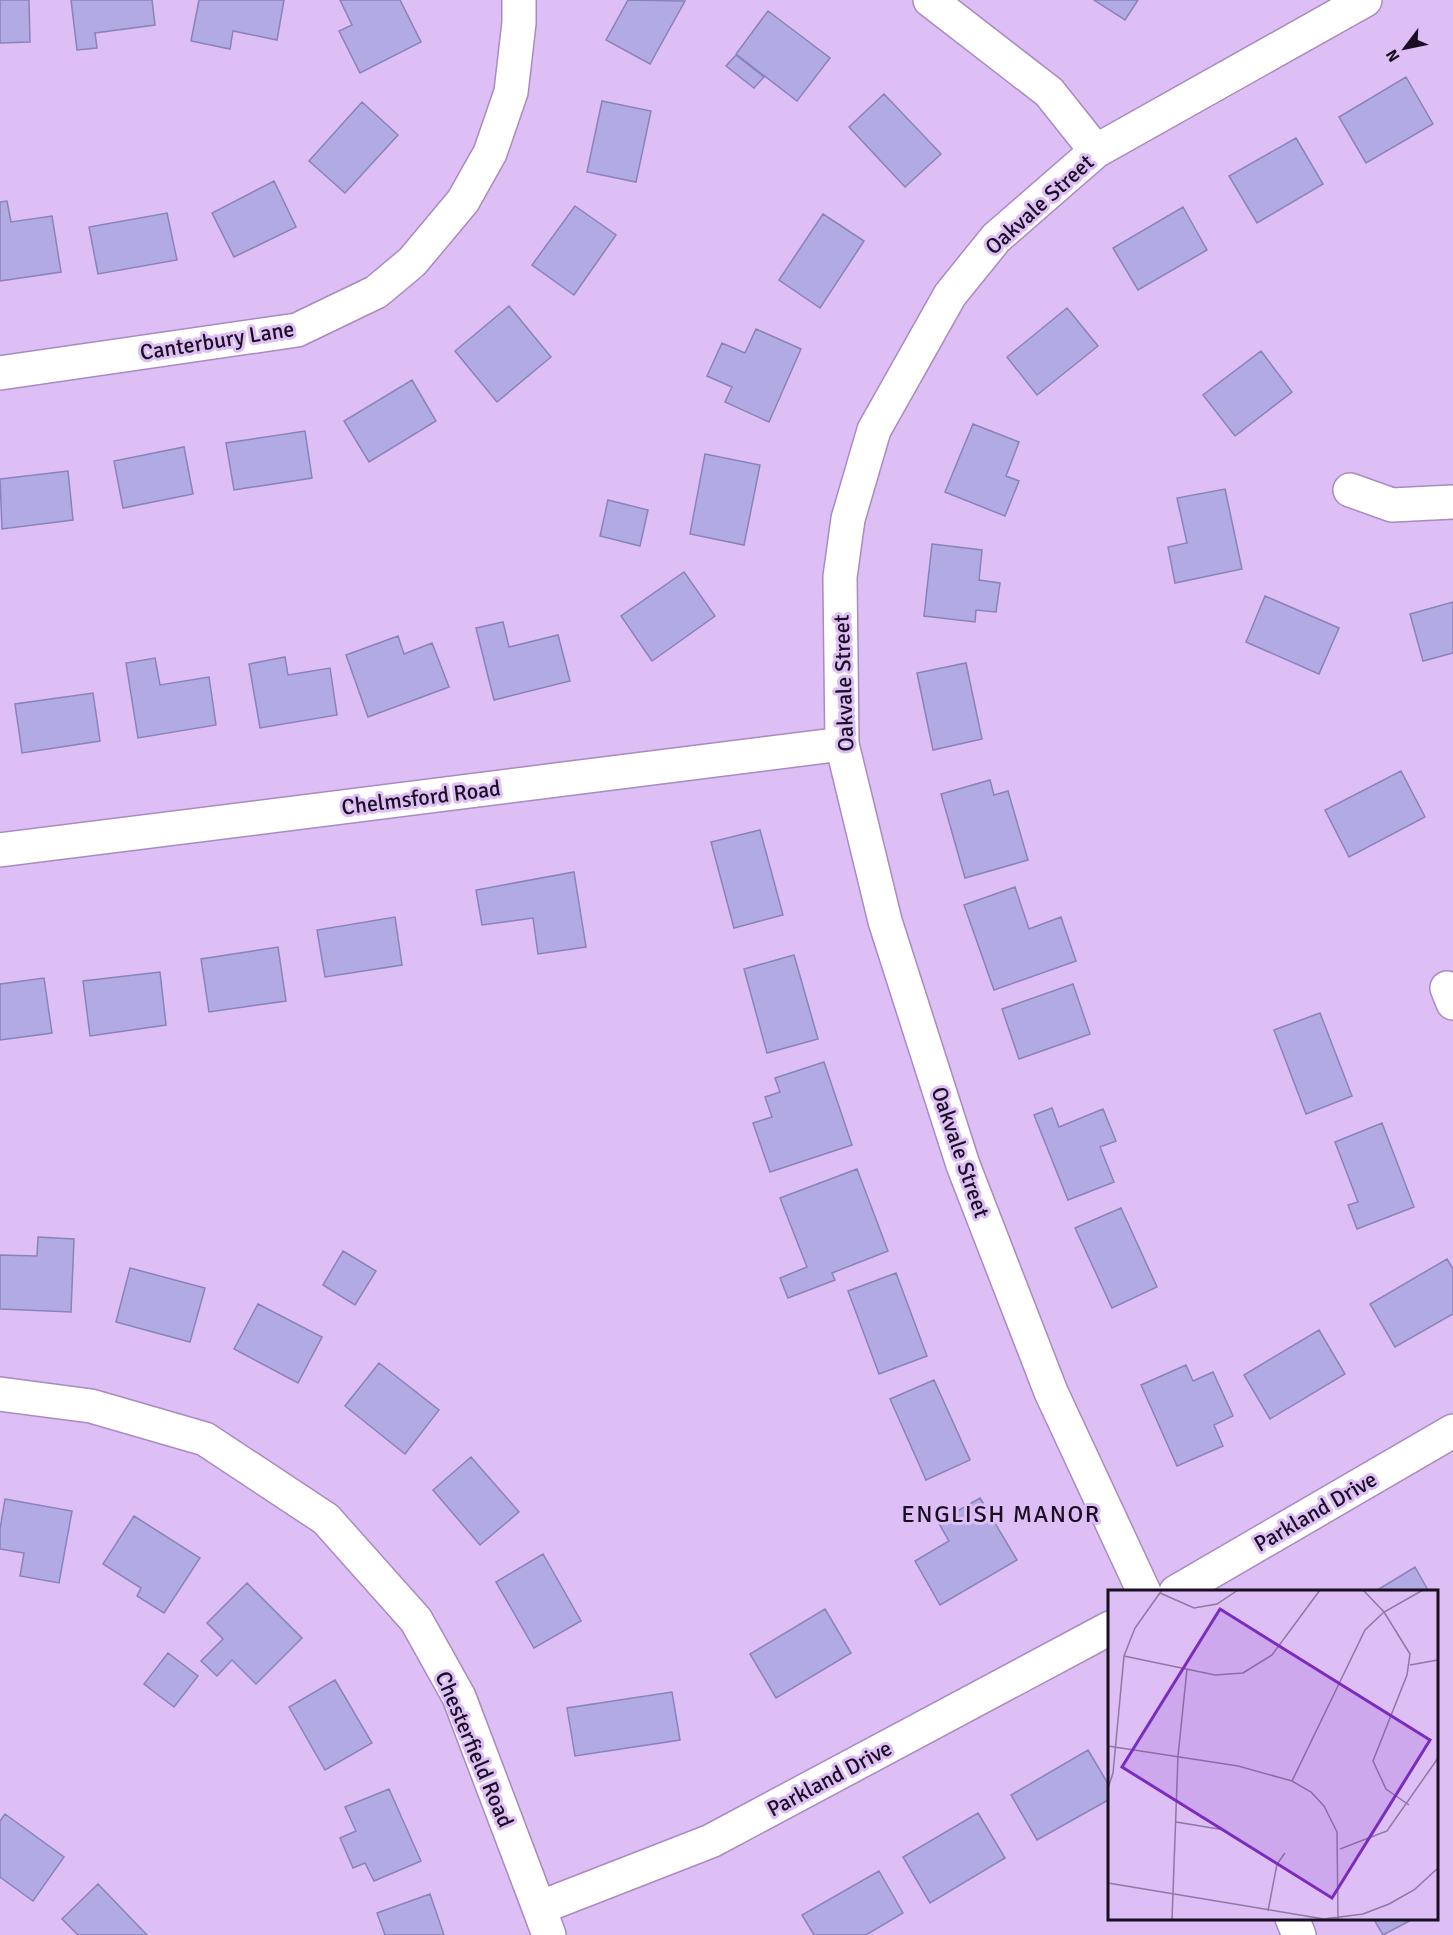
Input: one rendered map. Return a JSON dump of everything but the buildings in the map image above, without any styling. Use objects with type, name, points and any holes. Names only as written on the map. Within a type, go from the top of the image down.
[{"type":"street","name":"Canterbury Lane","points":[[0,373],[297,330],[376,292],[412,262],[464,201],[490,153],[511,92],[519,23],[519,0]]},
{"type":"street","points":[[930,0],[1049,92],[1096,151]]},
{"type":"street","name":"Oakvale Street","points":[[1143,1590],[1051,1392],[963,1166],[885,921],[842,744],[840,577],[848,519],[874,430],[950,295],[996,238],[1096,151],[1365,0]]},
{"type":"street","points":[[1350,490],[1392,505],[1453,502]]},
{"type":"street","name":"Chelmsford Road","points":[[0,850],[842,744]]},
{"type":"street","name":"Chesterfield Road","points":[[0,1394],[91,1406],[205,1439],[326,1519],[416,1620],[459,1698],[544,1922]]},
{"type":"street","name":"Parkland Drive","points":[[1179,1590],[1453,1431]]},
{"type":"street","name":"Parkland Drive","points":[[544,1922],[711,1842],[1108,1629]]},
{"type":"street","points":[[1293,1920],[1299,1935]]},
{"type":"district","name":"ENGLISH MANOR","points":[[1001,1514]]}]
